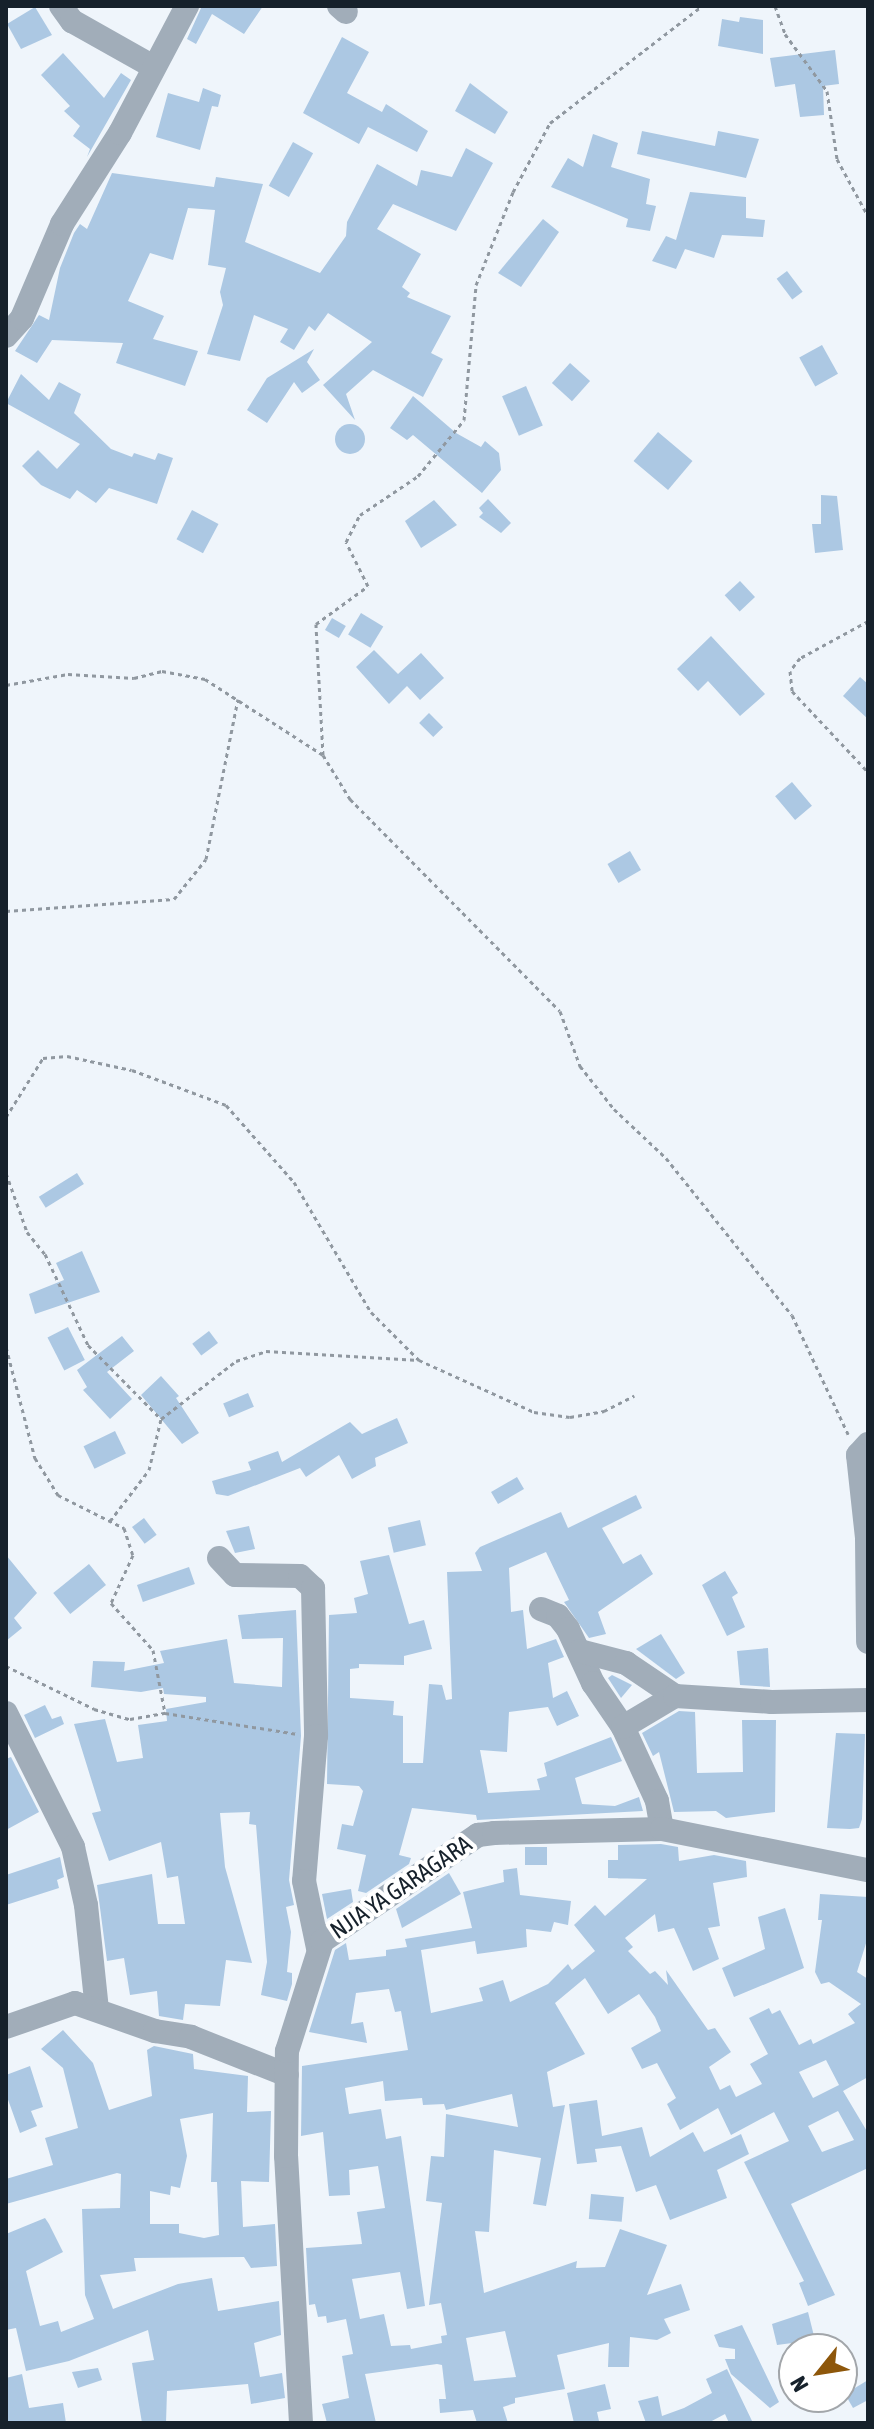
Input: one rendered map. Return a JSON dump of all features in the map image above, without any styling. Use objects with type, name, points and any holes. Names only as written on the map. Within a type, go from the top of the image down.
[{"type":"street","points":[[61,6],[72,21],[152,66]]},
{"type":"street","points":[[6,336],[22,318],[62,224],[120,133],[152,66],[187,6]]},
{"type":"street","points":[[863,1450],[868,1642]]},
{"type":"street","points":[[219,1558],[235,1575],[300,1576],[313,1588],[316,1736],[304,1881],[318,1948]]},
{"type":"street","points":[[541,1609],[558,1616],[580,1651],[593,1683],[623,1727],[657,1801],[662,1829]]},
{"type":"street","points":[[580,1651],[626,1663],[675,1696],[772,1702],[868,1700]]},
{"type":"street","points":[[623,1727],[675,1696]]},
{"type":"street","points":[[6,1713],[46,1783],[73,1847],[86,1905],[97,2009]]},
{"type":"street","name":"NJIA YA GARAGARA","points":[[301,2423],[287,2051],[318,1948],[327,1936],[478,1835],[662,1829],[867,1866]]},
{"type":"street","points":[[6,2027],[75,2003],[155,2031],[191,2037],[287,2075]]},
{"type":"path","points":[[323,755],[316,624],[368,586],[346,542],[360,515],[418,476],[464,420],[476,285],[513,192],[550,123],[702,6]]},
{"type":"path","points":[[775,6],[785,34],[827,91],[837,159],[868,216]]},
{"type":"path","points":[[868,621],[800,658],[790,671],[792,691],[868,772]]},
{"type":"path","points":[[6,685],[68,674],[134,678],[162,671],[205,679],[239,697],[323,755],[376,826],[427,871],[560,1011],[580,1066],[614,1109],[666,1158],[792,1315],[863,1450]]},
{"type":"path","points":[[6,911],[174,899],[206,859],[239,697]]},
{"type":"path","points":[[6,1117],[43,1058],[67,1056],[132,1070],[226,1105],[294,1182],[371,1312],[419,1360]]},
{"type":"path","points":[[6,1173],[27,1232],[45,1254],[88,1345],[161,1419]]},
{"type":"path","points":[[6,1347],[35,1458],[58,1495],[124,1528],[133,1555],[111,1603],[153,1650],[165,1713]]},
{"type":"path","points":[[110,1521],[149,1470],[161,1419],[236,1361],[266,1351],[419,1360],[546,1414],[570,1417],[604,1411],[634,1396]]},
{"type":"path","points":[[6,1666],[94,1709],[130,1719],[165,1713],[316,1736]]},
{"type":"building","points":[[202,6],[263,6],[244,34],[212,14],[196,44],[187,39]]},
{"type":"building","points":[[35,7],[52,35],[21,49],[7,24]]},
{"type":"building","points":[[740,17],[763,20],[763,54],[718,46],[722,19],[739,22]]},
{"type":"building","points":[[342,37],[369,52],[347,93],[382,112],[386,104],[428,131],[417,152],[368,127],[359,144],[303,113]]},
{"type":"building","points":[[835,50],[839,84],[823,86],[824,115],[800,117],[795,84],[775,87],[770,58]]},
{"type":"building","points":[[63,53],[104,98],[121,73],[131,80],[87,157],[90,149],[73,136],[80,126],[64,111],[70,106],[41,75]]},
{"type":"building","points":[[470,83],[508,112],[495,134],[455,111]]},
{"type":"building","points":[[203,88],[221,95],[218,107],[212,106],[200,150],[156,137],[168,93],[199,102]]},
{"type":"building","points":[[642,131],[715,146],[718,131],[759,139],[746,178],[637,154]]},
{"type":"building","points":[[593,134],[618,143],[611,167],[650,179],[646,204],[656,206],[650,231],[626,227],[628,219],[551,187],[568,158],[583,167]]},
{"type":"building","points":[[293,142],[313,153],[289,197],[269,186]]},
{"type":"building","points":[[466,148],[493,163],[456,231],[393,204],[377,229],[421,254],[402,287],[410,293],[407,297],[451,316],[431,353],[443,359],[423,397],[373,370],[346,394],[355,420],[323,385],[372,342],[328,313],[315,331],[309,326],[294,350],[280,342],[288,329],[254,315],[240,361],[207,354],[223,305],[220,292],[226,268],[208,265],[215,210],[188,208],[173,260],[150,253],[128,301],[164,316],[153,339],[198,351],[185,386],[116,363],[123,343],[52,340],[37,363],[15,351],[39,315],[49,320],[60,268],[74,233],[80,224],[87,229],[112,173],[214,187],[216,177],[263,184],[245,242],[320,273],[346,236],[347,222],[377,164],[417,186],[421,170],[452,177]]},
{"type":"building","points":[[690,192],[746,197],[746,218],[765,220],[763,237],[722,235],[714,258],[685,249],[676,269],[652,261],[666,236],[676,240]]},
{"type":"building","points":[[543,219],[559,232],[521,287],[498,273]]},
{"type":"building","points":[[787,271],[803,292],[792,300],[777,279]]},
{"type":"building","points":[[822,345],[838,374],[815,386],[799,358]]},
{"type":"building","points":[[314,349],[307,362],[320,380],[302,393],[294,382],[267,423],[247,410],[267,378]]},
{"type":"building","points":[[570,363],[590,381],[572,401],[552,383]]},
{"type":"building","points":[[21,374],[49,400],[59,382],[81,394],[74,413],[111,449],[132,457],[134,453],[155,460],[158,453],[173,458],[157,504],[109,488],[96,503],[77,490],[70,499],[41,485],[22,466],[38,450],[57,469],[80,444],[6,403]]},
{"type":"building","points":[[526,386],[543,426],[519,436],[502,396]]},
{"type":"building","points":[[413,396],[456,433],[481,447],[485,441],[499,453],[501,470],[482,493],[413,435],[407,440],[390,428]]},
{"type":"building","points":[[350,424],[361,428],[365,439],[361,450],[350,454],[339,450],[335,439],[339,428]]},
{"type":"building","points":[[658,432],[692,461],[668,490],[634,461]]},
{"type":"building","points":[[821,495],[837,496],[843,550],[815,553],[812,524],[821,524]]},
{"type":"building","points":[[488,499],[511,523],[501,533],[479,517],[483,513],[479,508]]},
{"type":"building","points":[[434,500],[457,525],[421,548],[405,521]]},
{"type":"building","points":[[192,510],[218,524],[203,553],[177,539]]},
{"type":"building","points":[[740,581],[755,597],[740,611],[725,595]]},
{"type":"building","points":[[361,613],[383,626],[370,648],[348,634]]},
{"type":"building","points":[[332,618],[346,626],[339,638],[325,630]]},
{"type":"building","points":[[711,636],[765,694],[740,716],[708,681],[698,691],[677,669]]},
{"type":"building","points":[[374,650],[398,674],[421,653],[444,678],[420,700],[407,686],[389,704],[356,667]]},
{"type":"building","points":[[860,677],[868,684],[868,719],[843,696]]},
{"type":"building","points":[[429,713],[443,727],[433,737],[419,723]]},
{"type":"building","points":[[792,782],[812,806],[795,820],[775,796]]},
{"type":"building","points":[[630,851],[641,870],[618,883],[607,864]]},
{"type":"building","points":[[77,1173],[84,1184],[46,1208],[39,1197]]},
{"type":"building","points":[[82,1251],[100,1292],[35,1314],[29,1294],[64,1280],[56,1263]]},
{"type":"building","points":[[68,1327],[85,1360],[64,1370],[48,1337]]},
{"type":"building","points":[[209,1331],[218,1343],[201,1356],[192,1344]]},
{"type":"building","points":[[122,1336],[134,1351],[107,1372],[132,1399],[110,1419],[83,1390],[87,1387],[77,1370]]},
{"type":"building","points":[[161,1376],[179,1396],[176,1398],[199,1433],[182,1444],[141,1395]]},
{"type":"building","points":[[248,1393],[254,1407],[229,1417],[223,1404]]},
{"type":"building","points":[[397,1418],[408,1443],[375,1458],[376,1466],[352,1479],[339,1455],[306,1477],[300,1468],[228,1496],[216,1494],[212,1481],[251,1470],[248,1462],[278,1451],[282,1462],[350,1422],[362,1434]]},
{"type":"building","points":[[115,1431],[126,1453],[95,1469],[84,1446]]},
{"type":"building","points":[[517,1477],[524,1489],[498,1504],[491,1492]]},
{"type":"building","points":[[636,1495],[642,1508],[602,1528],[623,1564],[641,1554],[653,1574],[598,1612],[606,1634],[589,1638],[564,1602],[569,1600],[546,1552],[509,1568],[511,1612],[523,1610],[527,1649],[556,1639],[564,1657],[548,1663],[553,1698],[567,1691],[579,1716],[557,1726],[548,1707],[509,1712],[507,1752],[480,1750],[488,1793],[540,1790],[537,1779],[547,1776],[544,1763],[611,1737],[622,1761],[575,1778],[582,1804],[615,1806],[639,1797],[643,1811],[477,1820],[476,1815],[412,1808],[399,1855],[411,1858],[409,1864],[366,1893],[358,1891],[366,1855],[337,1849],[342,1824],[353,1826],[363,1791],[359,1786],[327,1784],[329,1615],[357,1613],[354,1598],[368,1594],[360,1561],[389,1555],[409,1624],[424,1620],[432,1649],[404,1656],[404,1665],[359,1664],[359,1668],[350,1669],[350,1698],[394,1701],[393,1715],[403,1716],[403,1763],[423,1763],[429,1684],[442,1685],[446,1700],[452,1699],[447,1572],[482,1571],[475,1553],[480,1547],[561,1512],[568,1528]]},
{"type":"building","points":[[144,1518],[157,1535],[145,1544],[132,1527]]},
{"type":"building","points":[[420,1520],[426,1545],[394,1553],[388,1527]]},
{"type":"building","points":[[249,1526],[255,1549],[235,1553],[226,1531]]},
{"type":"building","points":[[6,1555],[37,1593],[14,1618],[22,1628],[6,1641]]},
{"type":"building","points":[[89,1564],[106,1585],[70,1614],[53,1593]]},
{"type":"building","points":[[189,1567],[195,1584],[143,1602],[137,1585]]},
{"type":"building","points":[[725,1571],[738,1593],[732,1597],[745,1627],[727,1636],[702,1585]]},
{"type":"building","points":[[296,1610],[301,1736],[289,1880],[294,1905],[286,1907],[291,1932],[287,1972],[292,1973],[287,2001],[261,1995],[267,1962],[256,1825],[249,1824],[250,1812],[220,1813],[225,1867],[252,1963],[226,1960],[220,2006],[185,2004],[183,2020],[159,2016],[157,1991],[130,1995],[124,1958],[107,1961],[97,1885],[152,1874],[158,1924],[185,1924],[178,1876],[167,1878],[161,1842],[109,1861],[92,1813],[101,1811],[74,1724],[105,1719],[117,1762],[143,1758],[138,1725],[167,1721],[166,1709],[206,1702],[206,1697],[164,1694],[163,1688],[141,1692],[91,1687],[93,1661],[125,1662],[124,1671],[164,1663],[160,1651],[227,1639],[234,1683],[282,1687],[283,1638],[242,1639],[238,1615]]},
{"type":"building","points":[[661,1634],[685,1673],[676,1679],[636,1649]]},
{"type":"building","points":[[768,1648],[770,1687],[740,1685],[737,1651]]},
{"type":"building","points":[[612,1675],[632,1685],[621,1698],[608,1678]]},
{"type":"building","points":[[45,1705],[52,1719],[61,1716],[64,1724],[35,1738],[24,1715]]},
{"type":"building","points":[[679,1711],[695,1712],[697,1773],[743,1772],[742,1720],[776,1720],[775,1812],[726,1818],[716,1811],[674,1812],[659,1752],[653,1756],[642,1733]]},
{"type":"building","points":[[836,1733],[865,1734],[862,1819],[859,1828],[827,1828]]},
{"type":"building","points":[[11,1757],[39,1812],[6,1830],[6,1759]]},
{"type":"building","points":[[661,1844],[678,1847],[679,1861],[714,1855],[746,1861],[747,1877],[713,1883],[720,1926],[708,1928],[719,1959],[693,1971],[674,1928],[658,1932],[655,1914],[625,1938],[633,1947],[628,1951],[650,1974],[655,1971],[668,1985],[666,1970],[708,2030],[715,2028],[731,2052],[709,2067],[720,2090],[730,2085],[736,2097],[762,2084],[750,2064],[768,2054],[749,2018],[769,2008],[772,2014],[780,2010],[799,2045],[811,2039],[813,2044],[855,2023],[848,2014],[861,2004],[829,1982],[821,1984],[815,1972],[822,1920],[818,1920],[820,1894],[868,1897],[868,1937],[857,1972],[868,1979],[868,2077],[843,2091],[868,2133],[868,2168],[791,2204],[835,2295],[808,2306],[799,2283],[804,2281],[744,2162],[789,2141],[774,2112],[731,2135],[718,2108],[680,2130],[667,2104],[676,2098],[657,2063],[642,2069],[631,2048],[661,2031],[655,2017],[639,1994],[608,2014],[585,1978],[555,2003],[585,2054],[547,2072],[553,2107],[565,2105],[546,2206],[533,2204],[541,2158],[494,2150],[489,2232],[475,2231],[484,2293],[577,2261],[576,2268],[605,2267],[620,2229],[667,2245],[647,2295],[681,2284],[690,2310],[664,2319],[671,2333],[657,2340],[630,2337],[629,2367],[608,2367],[609,2343],[557,2355],[565,2389],[515,2398],[515,2403],[503,2407],[508,2423],[477,2423],[473,2410],[440,2413],[439,2399],[446,2399],[442,2365],[437,2364],[365,2374],[376,2423],[327,2423],[322,2404],[349,2398],[342,2356],[353,2354],[346,2319],[327,2323],[326,2316],[318,2317],[315,2304],[309,2305],[306,2248],[362,2244],[357,2212],[385,2208],[378,2166],[349,2170],[350,2195],[329,2196],[323,2132],[301,2136],[302,2066],[408,2050],[401,2011],[395,2012],[389,1989],[356,1993],[351,2024],[363,2022],[367,2043],[309,2032],[335,1950],[346,1943],[349,1960],[386,1956],[386,1950],[407,1947],[405,1939],[472,1928],[463,1892],[504,1882],[503,1870],[517,1868],[520,1895],[571,1901],[568,1925],[554,1922],[551,1932],[526,1929],[527,1947],[477,1954],[475,1941],[421,1950],[431,2013],[483,2001],[479,1988],[503,1980],[510,2002],[548,1984],[568,1964],[572,1970],[595,1951],[574,1925],[595,1905],[605,1916],[647,1879],[608,1878],[608,1860],[618,1860],[618,1845]],"holes":[[[826,2060],[839,2085],[813,2098],[799,2072]],[[383,2081],[385,2101],[422,2098],[423,2105],[444,2104],[446,2110],[512,2094],[518,2127],[446,2114],[444,2157],[431,2156],[426,2201],[442,2203],[429,2305],[441,2303],[447,2335],[441,2336],[442,2343],[411,2349],[410,2345],[391,2346],[384,2314],[360,2319],[352,2279],[400,2272],[407,2309],[425,2306],[401,2136],[386,2139],[381,2109],[349,2114],[345,2088]],[[838,2111],[854,2140],[822,2152],[808,2126]],[[505,2331],[516,2377],[474,2381],[466,2338]]]},
{"type":"building","points":[[525,1847],[547,1847],[547,1865],[525,1865]]},
{"type":"building","points":[[60,1857],[64,1877],[57,1880],[59,1888],[6,1905],[6,1875]]},
{"type":"building","points":[[449,1873],[461,1894],[402,1928],[396,1909]]},
{"type":"building","points":[[351,1889],[353,1902],[327,1919],[322,1894]]},
{"type":"building","points":[[785,1908],[804,1968],[734,1997],[722,1968],[765,1949],[758,1917]]},
{"type":"building","points":[[63,2030],[93,2063],[109,2110],[152,2096],[147,2050],[154,2046],[193,2054],[194,2069],[248,2076],[247,2112],[271,2111],[269,2182],[241,2181],[243,2227],[275,2224],[277,2266],[251,2268],[244,2257],[134,2258],[136,2271],[100,2275],[113,2309],[178,2284],[212,2278],[218,2311],[279,2301],[281,2335],[254,2343],[260,2377],[282,2373],[285,2398],[251,2404],[248,2384],[167,2391],[166,2423],[142,2423],[132,2363],[154,2360],[148,2330],[69,2361],[26,2371],[16,2328],[6,2330],[6,2234],[45,2218],[49,2224],[63,2252],[26,2271],[40,2326],[58,2321],[61,2332],[94,2319],[85,2295],[82,2209],[120,2208],[121,2174],[117,2173],[6,2204],[6,2179],[53,2165],[45,2138],[78,2128],[63,2068],[41,2049]],"holes":[[[213,2113],[211,2182],[217,2182],[219,2235],[204,2238],[179,2233],[179,2224],[150,2224],[150,2191],[170,2195],[171,2186],[180,2188],[187,2156],[180,2119]]]},
{"type":"building","points":[[30,2066],[43,2107],[31,2111],[37,2126],[20,2133],[6,2094],[6,2075]]},
{"type":"building","points":[[597,2100],[602,2136],[642,2127],[650,2157],[693,2132],[704,2152],[741,2134],[749,2154],[717,2170],[727,2198],[670,2220],[656,2185],[636,2192],[621,2146],[595,2149],[597,2162],[577,2164],[569,2104]]},
{"type":"building","points":[[591,2194],[624,2197],[622,2222],[589,2219]]},
{"type":"building","points":[[808,2312],[813,2333],[778,2333],[777,2345],[772,2324]]},
{"type":"building","points":[[742,2325],[778,2403],[770,2408],[731,2374],[725,2359],[735,2359],[735,2349],[719,2347],[714,2335]]},
{"type":"building","points":[[98,2368],[102,2380],[78,2388],[72,2372]]},
{"type":"building","points":[[727,2369],[753,2423],[729,2423],[725,2414],[708,2423],[646,2423],[638,2401],[658,2396],[662,2416],[712,2393],[706,2379]]},
{"type":"building","points":[[22,2374],[29,2408],[63,2403],[66,2423],[6,2423],[6,2378]]},
{"type":"building","points":[[868,2380],[868,2400],[858,2405],[858,2386]]},
{"type":"building","points":[[605,2384],[611,2409],[597,2412],[599,2421],[574,2423],[567,2393]]}]
